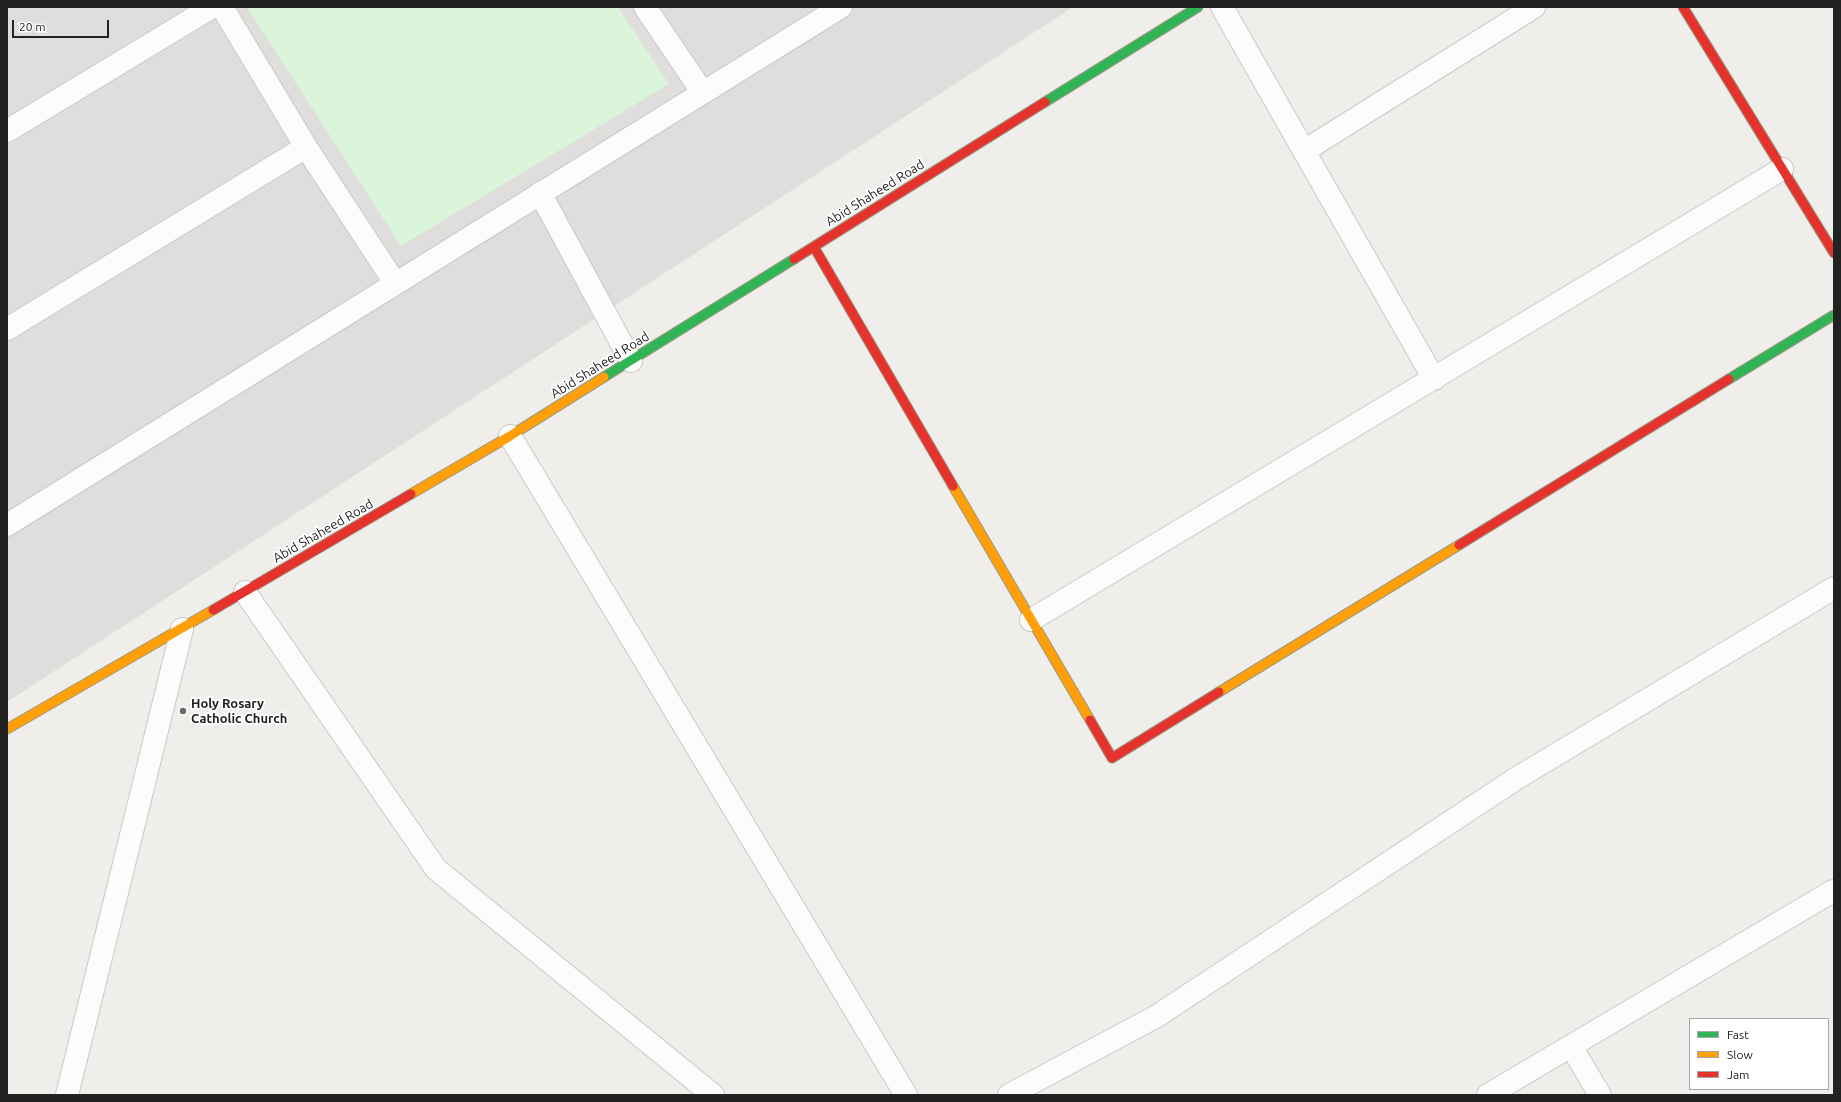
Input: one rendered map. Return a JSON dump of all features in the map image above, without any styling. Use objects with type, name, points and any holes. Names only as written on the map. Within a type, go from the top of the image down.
[{"type":"street","points":[[7,131],[212,7]]},
{"type":"street","points":[[222,7],[306,147],[395,283]]},
{"type":"street","points":[[645,7],[702,93]]},
{"type":"street","points":[[7,525],[840,7]]},
{"type":"street","name":"Abid Shaheed Road","points":[[7,729],[182,629],[510,436],[1198,7]]},
{"type":"street","points":[[1222,7],[1434,379]]},
{"type":"street","points":[[1304,151],[1534,7]]},
{"type":"street","points":[[1683,7],[1834,253]]},
{"type":"street","points":[[7,329],[306,147]]},
{"type":"street","points":[[1032,620],[1782,169]]},
{"type":"street","points":[[540,193],[631,361]]},
{"type":"street","points":[[814,247],[1112,758],[1834,315]]},
{"type":"street","points":[[510,436],[906,1095]]},
{"type":"street","points":[[1009,1095],[1157,1016],[1517,778],[1834,588]]},
{"type":"street","points":[[245,592],[436,869],[713,1095]]},
{"type":"street","points":[[67,1095],[182,629]]},
{"type":"street","points":[[1488,1095],[1833,891]]},
{"type":"street","points":[[1571,1046],[1600,1095]]},
{"type":"shaded area","points":[[7,7],[1073,7],[7,702]]},
{"type":"green space","points":[[252,7],[618,7],[669,84],[401,246],[248,9]]},
{"type":"traffic: fast","points":[[1045,102],[1198,7]]},
{"type":"traffic: fast","points":[[604,377],[794,259]]},
{"type":"traffic: fast","points":[[1729,379],[1834,315]]},
{"type":"traffic: slow","points":[[411,494],[510,436],[604,377]]},
{"type":"traffic: slow","points":[[953,486],[1090,720]]},
{"type":"traffic: slow","points":[[1219,692],[1459,545]]},
{"type":"traffic: slow","points":[[7,729],[213,610]]},
{"type":"traffic: jam","points":[[1683,7],[1834,253]]},
{"type":"traffic: jam","points":[[794,259],[1045,102]]},
{"type":"traffic: jam","points":[[814,247],[953,486]]},
{"type":"traffic: jam","points":[[1459,545],[1729,379]]},
{"type":"traffic: jam","points":[[213,610],[411,494]]},
{"type":"traffic: jam","points":[[1090,720],[1112,758],[1219,692]]},
{"type":"place","name":"Holy Rosary Catholic Church","points":[[183,711]]}]
